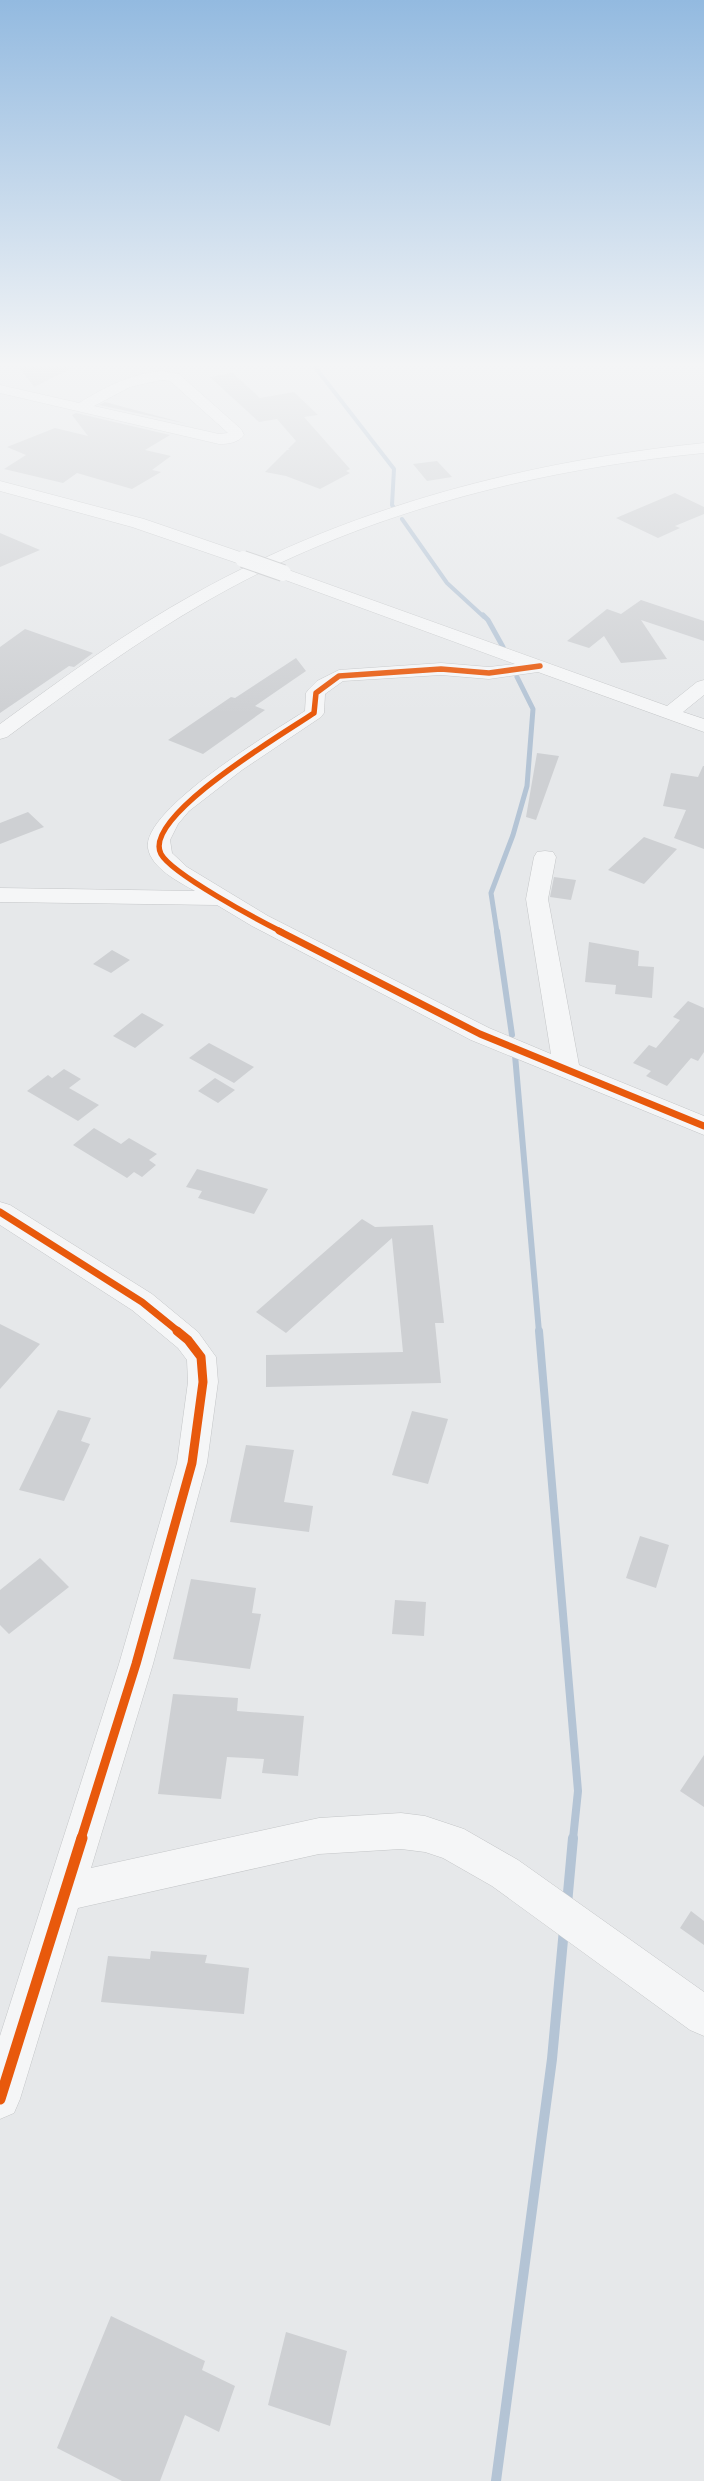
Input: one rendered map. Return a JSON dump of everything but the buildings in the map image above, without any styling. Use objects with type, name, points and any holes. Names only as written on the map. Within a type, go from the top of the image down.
[{"type":"street","points":[[0,733],[94,664],[178,610],[233,580],[319,541],[446,497],[501,483]]},
{"type":"street","points":[[0,486],[138,523],[283,573],[704,726]]},
{"type":"street","points":[[540,666],[490,673],[442,669],[340,676],[324,685],[316,693],[314,713],[192,797],[169,821],[159,840],[162,856],[171,865],[203,887],[260,921],[480,1034],[704,1126]]},
{"type":"street","points":[[670,713],[704,686]]},
{"type":"street","points":[[545,857],[537,899],[563,1053],[568,1069]]},
{"type":"street","points":[[0,895],[224,898]]},
{"type":"street","points":[[0,1212],[142,1302],[180,1334],[200,1358],[203,1382],[192,1463],[136,1664],[0,2100]]},
{"type":"street","points":[[64,1893],[319,1836],[401,1831],[425,1834],[452,1842],[505,1873],[704,2016]]},
{"type":"waterway","points":[[393,483],[392,505],[395,509]]},
{"type":"waterway","points":[[402,519],[447,583],[484,617]]},
{"type":"waterway","points":[[483,615],[488,620],[503,647]]},
{"type":"waterway","points":[[497,932],[491,893],[513,835],[527,786],[533,709],[517,677]]},
{"type":"waterway","points":[[497,931],[512,1035]]},
{"type":"waterway","points":[[515,1055],[539,1332]]},
{"type":"waterway","points":[[539,1331],[578,1791],[573,1839]]},
{"type":"waterway","points":[[567,1904],[573,1838]]},
{"type":"waterway","points":[[496,2481],[552,2059],[564,1929]]},
{"type":"cycle path","points":[[540,666],[489,673],[441,669],[339,676],[324,685],[316,693],[314,713],[235,766],[182,807],[169,821],[159,840],[159,849],[162,856],[179,872],[260,921],[480,1034],[704,1126]]},
{"type":"cycle path","points":[[0,1212],[142,1302],[188,1340],[201,1357],[203,1382],[192,1463],[136,1664],[0,2099]]}]
